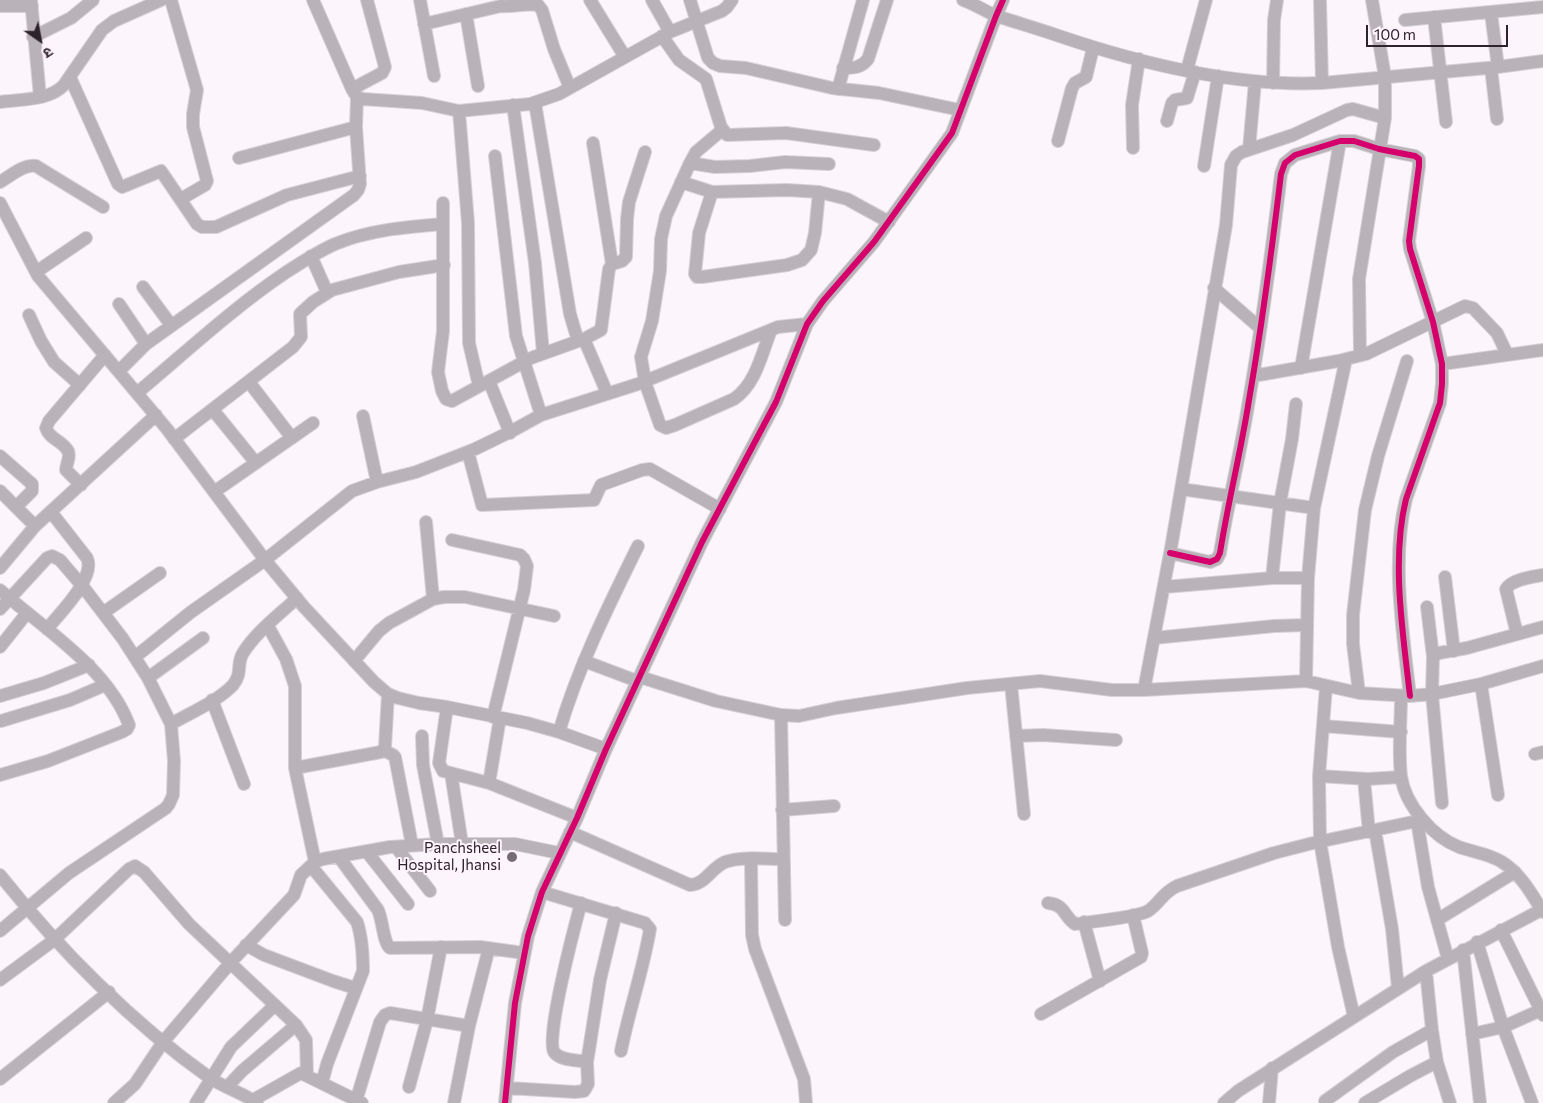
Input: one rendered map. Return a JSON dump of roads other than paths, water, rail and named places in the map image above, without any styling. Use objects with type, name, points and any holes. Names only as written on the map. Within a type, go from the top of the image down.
[{"type":"street","points":[[33,37],[71,18],[93,0]]},
{"type":"street","points":[[0,102],[40,97],[56,92],[70,77],[102,30],[109,24],[161,0]]},
{"type":"street","points":[[171,0],[197,90],[193,127],[207,181],[205,185],[181,199]]},
{"type":"street","points":[[119,371],[146,344],[171,325],[354,195],[358,190],[360,176],[354,93],[313,0]]},
{"type":"street","points":[[354,93],[382,73],[385,67],[367,0]]},
{"type":"street","points":[[420,0],[434,76]]},
{"type":"street","points":[[590,0],[625,58]]},
{"type":"street","points":[[652,0],[679,60],[706,79],[722,130],[727,135],[786,133],[874,145]]},
{"type":"street","points":[[690,0],[708,58],[712,63],[720,66],[746,68],[838,89],[879,93],[960,110]]},
{"type":"street","points":[[354,93],[363,99],[422,103],[459,111],[535,103],[559,94],[666,34],[722,11],[732,0]]},
{"type":"street","points":[[838,89],[863,0]]},
{"type":"street","points":[[843,68],[862,66],[868,59],[888,0]]},
{"type":"street","points":[[963,0],[996,16],[1093,48],[1191,71],[1255,82],[1322,83],[1543,65]]},
{"type":"street","points":[[505,1103],[515,1003],[524,953],[542,892],[559,853],[577,818],[606,749],[702,542],[776,402],[807,324],[823,301],[874,242],[952,133],[1003,0]]},
{"type":"street","points":[[1167,121],[1172,103],[1175,100],[1188,98],[1191,71],[1206,0]]},
{"type":"street","points":[[1273,83],[1274,20],[1277,0]]},
{"type":"street","points":[[1320,0],[1322,83]]},
{"type":"street","points":[[1360,355],[1359,279],[1385,118],[1385,77],[1372,0]]},
{"type":"street","points":[[0,6],[31,3],[40,97]]},
{"type":"street","points":[[424,24],[501,6],[515,7],[538,4],[542,10],[554,49],[570,88]]},
{"type":"street","points":[[1405,20],[1543,7]]},
{"type":"street","points":[[1491,13],[1497,118]]},
{"type":"street","points":[[466,14],[478,86]]},
{"type":"street","points":[[1434,17],[1446,122]]},
{"type":"street","points":[[1058,141],[1072,88],[1086,77],[1093,48]]},
{"type":"street","points":[[1133,148],[1133,98],[1139,59]]},
{"type":"street","points":[[1204,166],[1218,76]]},
{"type":"street","points":[[70,77],[118,184],[122,187],[161,171],[197,224],[202,227],[216,227],[300,191],[360,176]]},
{"type":"street","points":[[1250,149],[1255,82]]},
{"type":"street","points":[[535,103],[570,314],[607,393]]},
{"type":"street","points":[[514,106],[535,263],[543,353]]},
{"type":"street","points":[[1144,690],[1170,553],[1226,225],[1231,165],[1236,156],[1242,152],[1293,135],[1347,110],[1353,109],[1385,118]]},
{"type":"street","points":[[459,111],[468,222],[469,343],[484,384],[510,432]]},
{"type":"street","points":[[239,158],[356,127]]},
{"type":"street","points":[[722,130],[696,152],[666,216],[652,321],[640,358],[645,382],[660,425],[666,428],[674,425],[734,399],[742,393],[754,374],[771,330]]},
{"type":"street","points":[[1301,368],[1340,141]]},
{"type":"street","points":[[1170,553],[1206,562],[1210,562],[1220,553],[1253,376],[1285,163],[1295,155],[1340,141],[1354,142],[1415,156],[1419,159],[1409,241],[1412,257],[1433,322],[1442,364],[1440,403],[1402,515],[1400,578],[1406,696],[1401,732],[1401,777],[1420,821],[1428,887],[1448,959]]},
{"type":"street","points":[[442,203],[444,265],[443,331],[438,372],[443,395],[448,401],[457,400],[523,362],[595,334],[602,328],[609,269],[612,264],[593,143]]},
{"type":"street","points":[[612,264],[622,261],[626,257],[628,202],[645,152]]},
{"type":"street","points":[[495,156],[513,320],[523,362],[541,415]]},
{"type":"street","points":[[690,163],[715,167],[750,166],[784,162],[829,164]]},
{"type":"street","points":[[0,182],[29,165],[36,166],[103,207]]},
{"type":"street","points":[[681,182],[712,192],[787,190],[818,192],[856,203],[889,222]]},
{"type":"street","points":[[712,192],[699,233],[697,277],[786,265],[802,260],[811,250],[818,192]]},
{"type":"street","points":[[0,203],[36,272],[156,415],[265,560],[374,682],[388,694],[418,703],[496,717],[558,732],[606,749]]},
{"type":"street","points":[[137,393],[236,310],[311,256],[336,244],[390,229],[443,224]]},
{"type":"street","points":[[36,272],[86,238]]},
{"type":"street","points":[[311,256],[326,292]]},
{"type":"street","points":[[174,438],[250,382],[293,347],[301,337],[300,314],[326,292],[399,272],[444,265]]},
{"type":"street","points":[[143,287],[171,325]]},
{"type":"street","points":[[1214,288],[1260,328]]},
{"type":"street","points":[[119,304],[146,344]]},
{"type":"street","points":[[1253,376],[1360,355],[1470,306],[1496,333],[1507,354]]},
{"type":"street","points":[[30,315],[41,340],[54,362],[80,384]]},
{"type":"street","points":[[135,657],[198,606],[265,560],[344,496],[361,487],[416,472],[468,452],[541,415],[645,382],[771,330],[793,324],[807,324]]},
{"type":"street","points":[[1442,364],[1543,350]]},
{"type":"street","points":[[81,485],[66,470],[69,457],[67,450],[48,433],[46,428],[49,421],[105,355]]},
{"type":"street","points":[[1306,681],[1308,578],[1314,508],[1346,359]]},
{"type":"street","points":[[1359,693],[1353,644],[1353,615],[1365,510],[1376,465],[1407,361]]},
{"type":"street","points":[[250,382],[292,438]]},
{"type":"street","points":[[1272,578],[1280,503],[1292,439],[1296,404]]},
{"type":"street","points":[[212,410],[256,463]]},
{"type":"street","points":[[0,568],[35,526],[156,415]]},
{"type":"street","points":[[363,416],[377,482]]},
{"type":"street","points":[[214,492],[313,423]]},
{"type":"street","points":[[468,452],[482,505],[594,500],[601,485],[642,470],[650,469],[720,509]]},
{"type":"street","points":[[0,456],[32,484],[32,491],[16,507]]},
{"type":"street","points":[[1181,488],[1314,508]]},
{"type":"street","points":[[0,491],[35,526]]},
{"type":"street","points":[[47,629],[82,586],[89,564],[89,560],[50,512]]},
{"type":"street","points":[[426,522],[433,599]]},
{"type":"street","points":[[452,540],[520,555],[527,566],[524,590],[496,717],[489,783]]},
{"type":"street","points":[[558,732],[567,703],[584,661],[638,546]]},
{"type":"street","points":[[0,609],[47,558],[52,556],[60,560],[103,613],[148,678],[171,724],[174,761],[173,795],[170,804],[69,873],[0,931]]},
{"type":"street","points":[[103,613],[160,573]]},
{"type":"street","points":[[1517,634],[1506,589],[1513,582],[1543,574]]},
{"type":"street","points":[[1445,577],[1454,650]]},
{"type":"street","points":[[1164,587],[1272,578],[1308,578]]},
{"type":"street","points":[[0,590],[89,665],[105,685],[127,718],[129,725],[122,732],[48,761],[0,775]]},
{"type":"street","points":[[354,661],[379,631],[389,623],[433,599],[444,597],[466,598],[554,616]]},
{"type":"street","points":[[171,724],[224,693],[233,684],[240,674],[240,658],[243,653],[297,598]]},
{"type":"street","points":[[1427,608],[1433,657],[1432,694],[1442,803]]},
{"type":"street","points":[[0,647],[27,613]]},
{"type":"street","points":[[1154,638],[1274,626],[1306,625]]},
{"type":"street","points":[[268,626],[286,659],[295,686],[295,768],[313,864],[354,919],[359,929],[362,971],[327,1064],[322,1083]]},
{"type":"street","points":[[1433,657],[1440,653],[1467,648],[1543,627]]},
{"type":"street","points":[[148,678],[203,638]]},
{"type":"street","points":[[584,661],[638,679],[716,701],[781,715],[799,716],[836,708],[967,688],[1040,681],[1112,690],[1306,681],[1359,693],[1406,696],[1432,694],[1481,684],[1543,666]]},
{"type":"street","points":[[0,696],[44,683],[89,665]]},
{"type":"street","points":[[1012,684],[1024,814]]},
{"type":"street","points":[[1481,684],[1498,795]]},
{"type":"street","points":[[1,721],[70,700],[105,685]]},
{"type":"street","points":[[1326,687],[1319,776],[1320,841],[1338,947],[1354,1017]]},
{"type":"street","points":[[295,768],[381,752],[385,747],[388,694]]},
{"type":"street","points":[[212,700],[244,784]]},
{"type":"street","points":[[447,707],[439,763],[443,770],[489,783],[577,818]]},
{"type":"street","points":[[781,715],[785,920]]},
{"type":"street","points":[[1323,726],[1401,732]]},
{"type":"street","points":[[1016,736],[1043,734],[1116,740]]},
{"type":"street","points":[[422,736],[423,766],[438,844]]},
{"type":"street","points":[[383,750],[393,754],[412,845]]},
{"type":"street","points":[[451,773],[462,844]]},
{"type":"street","points":[[1319,776],[1401,777]]},
{"type":"street","points":[[1364,778],[1372,831],[1392,929],[1398,988]]},
{"type":"street","points":[[782,810],[834,806]]},
{"type":"street","points":[[1048,903],[1056,904],[1062,908],[1074,923],[1133,915],[1148,911],[1168,890],[1177,886],[1274,853],[1320,841],[1420,821],[1449,842],[1496,858],[1523,880],[1543,910],[1477,942],[1426,971],[1272,1068],[1224,1103]]},
{"type":"street","points":[[570,832],[690,885],[700,883],[724,862],[751,859],[783,859]]},
{"type":"street","points":[[114,1103],[135,1084],[163,1042],[231,962],[294,895],[301,875],[313,864],[323,859],[412,845],[515,844],[559,853]]},
{"type":"street","points":[[396,847],[430,891]]},
{"type":"street","points":[[367,852],[408,904]]},
{"type":"street","points":[[339,858],[378,910],[382,919],[387,947],[393,949],[480,947],[524,953]]},
{"type":"street","points":[[751,859],[752,935],[804,1079],[806,1103]]},
{"type":"street","points":[[0,980],[54,940],[129,869],[135,866],[144,872],[189,924],[296,1025],[306,1040],[307,1075]]},
{"type":"street","points":[[1436,920],[1515,872]]},
{"type":"street","points":[[0,875],[54,940],[163,1042],[211,1078],[255,1102],[301,1073],[359,1102],[382,1018],[390,1013],[469,1026]]},
{"type":"street","points":[[542,892],[616,913],[645,923],[650,929],[643,969],[626,1022],[621,1052]]},
{"type":"street","points":[[581,903],[562,974],[552,1047],[556,1054],[562,1058],[587,1062]]},
{"type":"street","points":[[508,1088],[581,1092],[586,1088],[588,1084],[587,1062],[600,980],[616,913]]},
{"type":"street","points":[[1041,1014],[1141,957],[1142,953],[1133,915]]},
{"type":"street","points":[[1084,922],[1100,981]]},
{"type":"street","points":[[1472,1034],[1503,1027],[1542,1011],[1501,930]]},
{"type":"street","points":[[1477,942],[1503,1027],[1532,1103]]},
{"type":"street","points":[[246,945],[264,955],[355,988]]},
{"type":"street","points":[[409,1087],[426,1020],[440,947]]},
{"type":"street","points":[[454,1103],[469,1026],[489,948]]},
{"type":"street","points":[[1463,950],[1480,1103]]},
{"type":"street","points":[[1426,971],[1437,1062],[1450,1103]]},
{"type":"street","points":[[0,1079],[108,992]]},
{"type":"street","points":[[196,1103],[231,1047],[275,1005]]},
{"type":"street","points":[[227,1087],[242,1071],[296,1025]]},
{"type":"street","points":[[1325,1101],[1393,1052],[1432,1030]]},
{"type":"street","points":[[1365,1103],[1437,1062]]},
{"type":"street","points":[[1269,1103],[1272,1068]]},
{"type":"place","name":"Panchsheel Hospital, Jhansi","points":[[512,857]]}]
